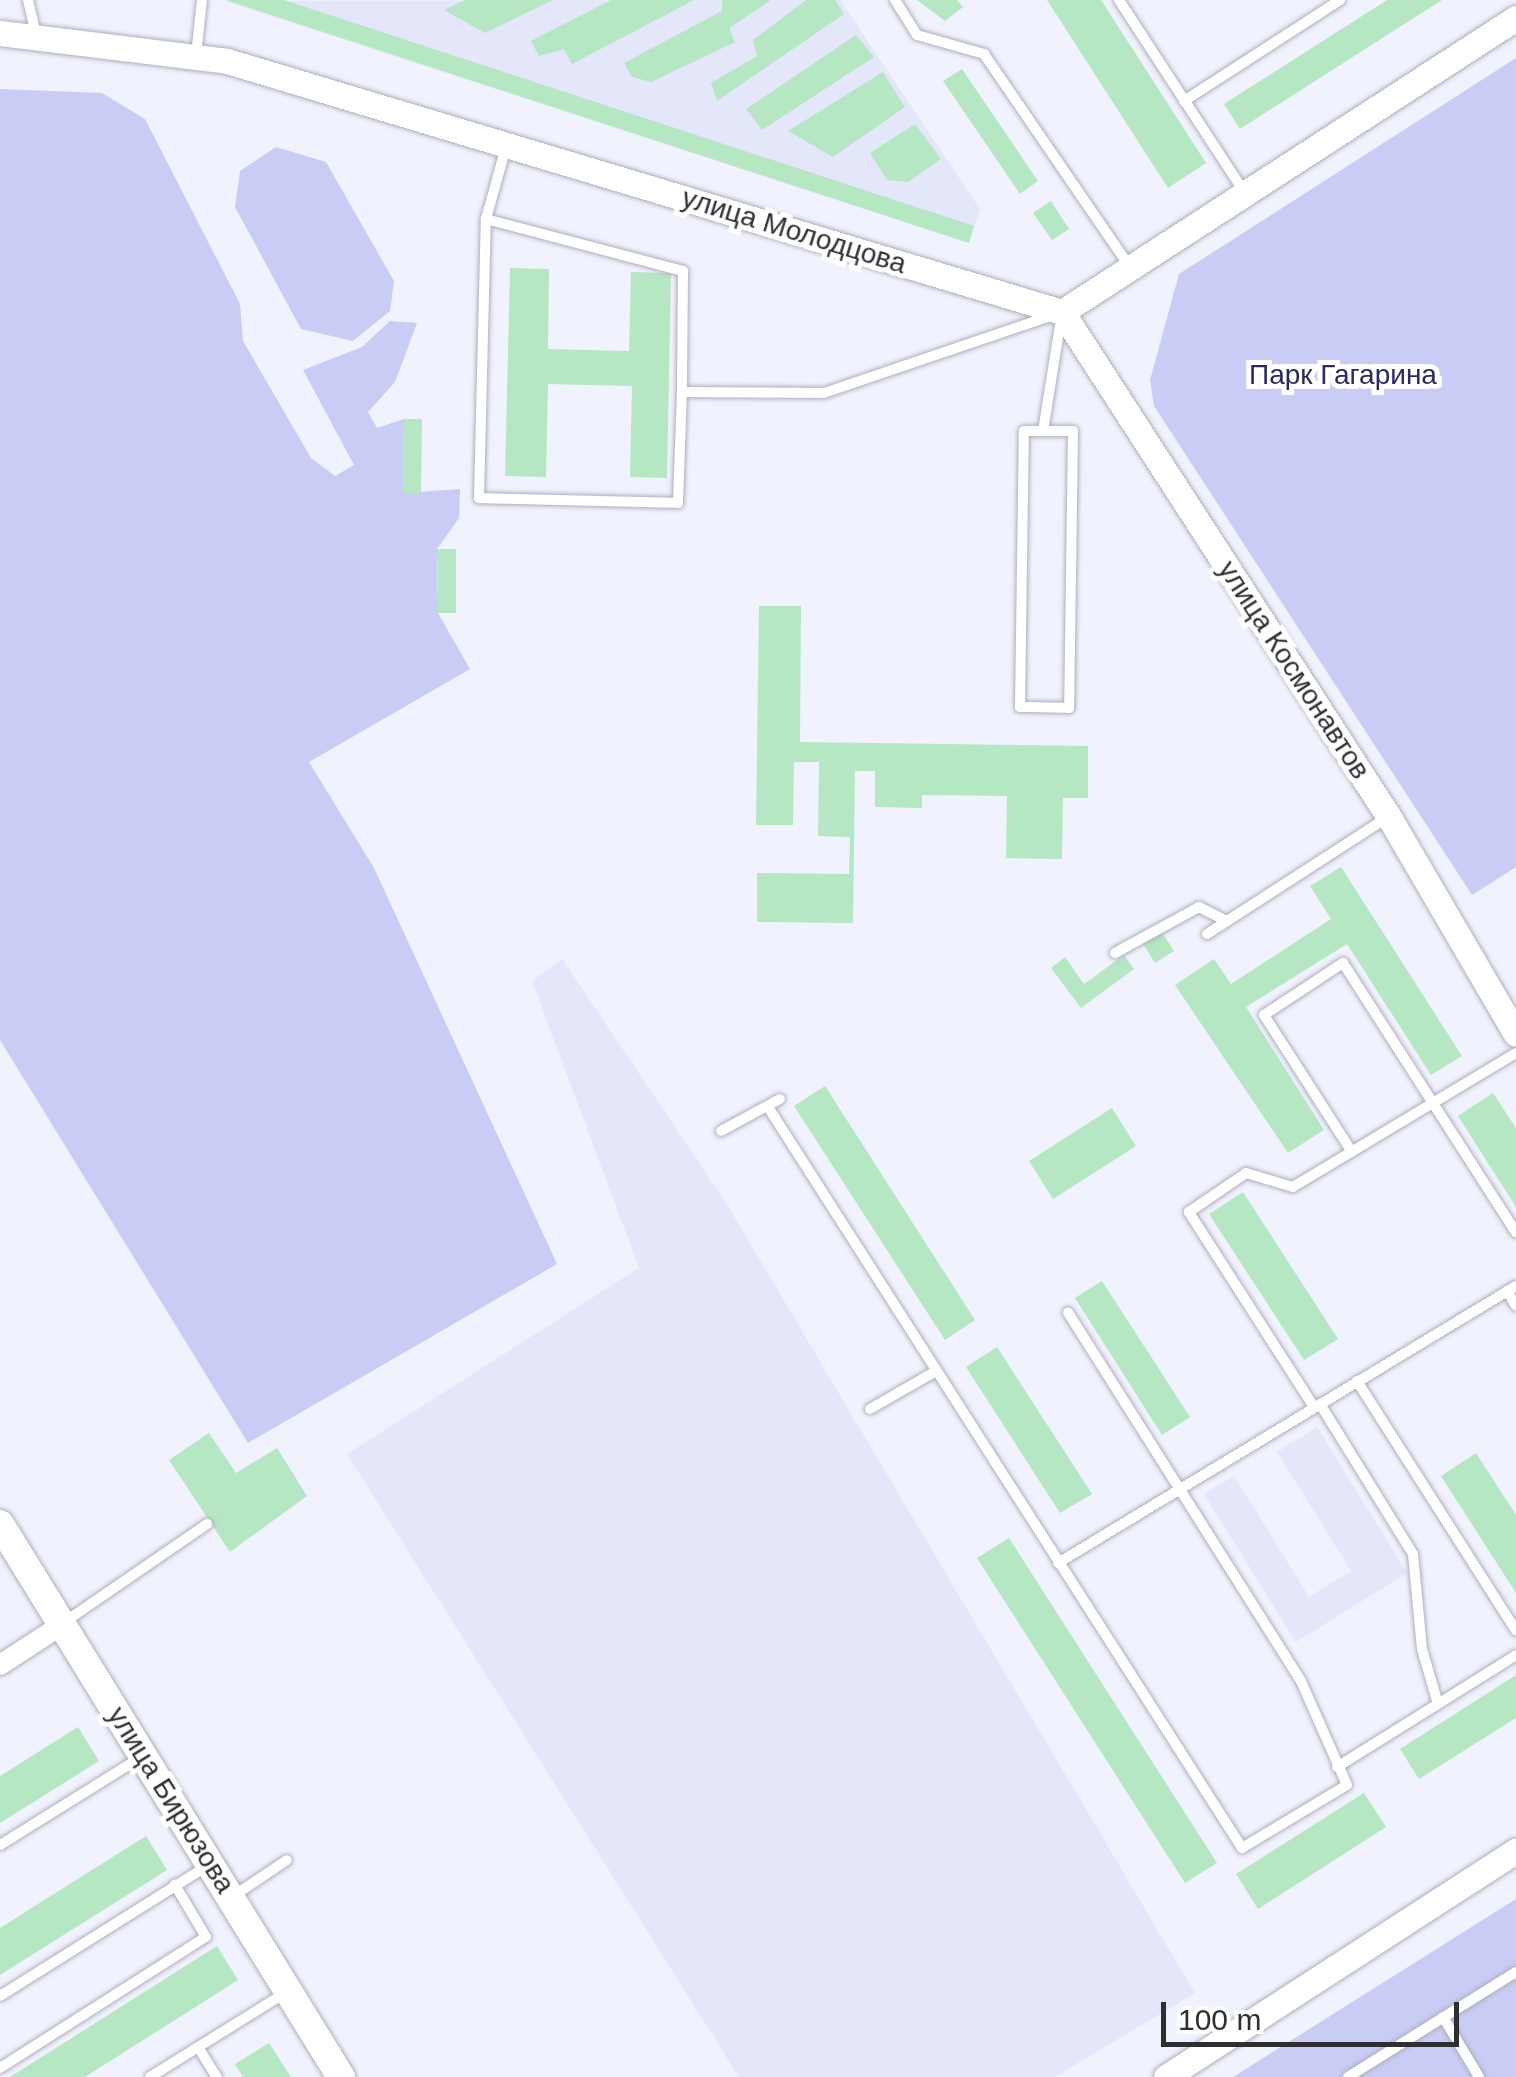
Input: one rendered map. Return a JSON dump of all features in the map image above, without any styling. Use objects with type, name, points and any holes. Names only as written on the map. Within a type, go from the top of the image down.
[{"type":"main road","name":"улица Бирюзова","points":[[0,1524],[341,2077]]},
{"type":"street","points":[[1062,312],[1516,18]]},
{"type":"street","name":"улица Молодцова","points":[[13,31],[196,56],[508,140],[1062,312]]},
{"type":"street","name":"улица Космонавтов","points":[[1062,312],[1389,817],[1514,1027]]},
{"type":"street","points":[[2,1660],[63,1624]]},
{"type":"street","points":[[1166,2077],[1516,1851]]},
{"type":"lane","points":[[13,31],[28,0]]},
{"type":"lane","points":[[196,56],[202,0]]},
{"type":"lane","points":[[894,0],[918,35],[984,54],[1131,270]]},
{"type":"lane","points":[[1119,0],[1244,193]]},
{"type":"lane","points":[[1184,100],[1340,0]]},
{"type":"lane","points":[[486,218],[683,272],[678,503],[479,498],[486,218],[508,140]]},
{"type":"lane","points":[[682,392],[824,393],[1062,312],[1042,431]]},
{"type":"lane","points":[[1024,431],[1042,431],[1073,431],[1070,708],[1020,707],[1024,431]]},
{"type":"lane","points":[[1207,934],[1389,817]]},
{"type":"lane","points":[[1115,953],[1199,907],[1228,921]]},
{"type":"lane","points":[[1352,1152],[1264,1015],[1343,963],[1516,1232]]},
{"type":"lane","points":[[1438,1704],[1422,1649],[1414,1554],[1189,1212],[1246,1173],[1293,1187],[1516,1054]]},
{"type":"lane","points":[[721,1131],[780,1098]]},
{"type":"lane","points":[[768,1107],[1242,1848],[1347,1785],[1301,1681],[1068,1312]]},
{"type":"lane","points":[[1058,1563],[1511,1288],[1516,1306]]},
{"type":"lane","points":[[870,1408],[936,1372]]},
{"type":"lane","points":[[1357,1381],[1516,1631]]},
{"type":"lane","points":[[63,1624],[207,1524]]},
{"type":"lane","points":[[1338,1767],[1516,1654]]},
{"type":"lane","points":[[0,1845],[144,1756]]},
{"type":"lane","points":[[231,1898],[287,1860]]},
{"type":"lane","points":[[0,1996],[210,1864]]},
{"type":"lane","points":[[0,2068],[206,1937],[175,1885]]},
{"type":"lane","points":[[1352,2076],[1516,1972]]},
{"type":"lane","points":[[150,2077],[288,1991]]},
{"type":"lane","points":[[1443,2017],[1478,2077]]},
{"type":"lane","points":[[198,2047],[216,2077]]},
{"type":"shaded area","points":[[840,0],[980,209],[969,243],[225,1]]},
{"type":"shaded area","points":[[562,959],[723,1198],[1195,1993],[1055,2077],[739,2077],[347,1454],[639,1268],[532,981]]},
{"type":"shaded area","points":[[1317,1427],[1407,1573],[1296,1642],[1204,1494],[1234,1476],[1309,1597],[1351,1571],[1277,1452]]},
{"type":"green space","name":"Парк Гагарина","points":[[1516,58],[1516,867],[1472,895],[1154,406],[1150,380],[1179,274]]},
{"type":"green space","points":[[0,89],[102,93],[145,119],[240,304],[243,341],[311,458],[335,476],[354,465],[303,370],[362,347],[390,321],[417,323],[395,382],[368,412],[377,428],[404,419],[403,493],[460,489],[459,518],[437,549],[438,613],[470,669],[309,762],[374,868],[557,1264],[248,1443],[0,1040]]},
{"type":"green space","points":[[276,147],[326,162],[394,281],[390,311],[353,341],[301,329],[235,207],[240,171]]},
{"type":"green space","points":[[1516,1899],[1516,2077],[1233,2077]]},
{"type":"building","points":[[226,0],[284,0],[974,226],[969,243]]},
{"type":"building","points":[[465,0],[553,0],[485,33],[444,10]]},
{"type":"building","points":[[611,0],[694,0],[572,64],[564,49],[539,56],[531,41]]},
{"type":"building","points":[[722,0],[771,0],[729,28],[735,42],[651,82],[632,77],[624,63],[722,11]]},
{"type":"building","points":[[806,0],[835,0],[844,14],[717,101],[711,83],[757,56],[753,40]]},
{"type":"building","points":[[917,0],[957,0],[963,7],[945,21]]},
{"type":"building","points":[[1047,0],[1101,0],[1206,163],[1168,188]]},
{"type":"building","points":[[1387,0],[1442,0],[1240,129],[1224,104]]},
{"type":"building","points":[[856,35],[874,57],[762,130],[746,109]]},
{"type":"building","points":[[962,69],[1038,181],[1020,194],[943,81]]},
{"type":"building","points":[[883,72],[905,107],[833,157],[788,131]]},
{"type":"building","points":[[915,124],[941,159],[908,182],[887,180],[870,153]]},
{"type":"building","points":[[1051,201],[1069,229],[1052,240],[1033,213]]},
{"type":"building","points":[[510,268],[549,269],[548,349],[629,351],[631,272],[671,273],[667,478],[630,477],[632,386],[548,384],[546,477],[505,476]]},
{"type":"building","points":[[404,419],[422,419],[421,493],[403,493]]},
{"type":"building","points":[[437,549],[456,549],[456,613],[438,613]]},
{"type":"building","points":[[759,606],[801,606],[800,742],[1088,746],[1088,798],[1063,798],[1062,859],[1006,858],[1007,796],[922,795],[922,808],[875,807],[875,771],[855,771],[853,923],[757,922],[757,873],[849,874],[850,837],[818,836],[819,762],[794,762],[793,825],[756,825]]},
{"type":"building","points":[[1341,867],[1462,1056],[1431,1075],[1347,944],[1246,1007],[1324,1130],[1288,1153],[1175,985],[1214,959],[1231,984],[1331,919],[1310,886]]},
{"type":"building","points":[[1161,931],[1174,951],[1155,963],[1142,942]]},
{"type":"building","points":[[1124,955],[1134,969],[1081,1008],[1051,968],[1065,957],[1084,984]]},
{"type":"building","points":[[825,1086],[975,1320],[945,1340],[794,1106]]},
{"type":"building","points":[[1493,1093],[1516,1128],[1516,1207],[1458,1116]]},
{"type":"building","points":[[1112,1108],[1136,1146],[1053,1199],[1029,1161]]},
{"type":"building","points":[[1243,1192],[1338,1339],[1304,1360],[1209,1214]]},
{"type":"building","points":[[1102,1281],[1190,1417],[1162,1435],[1075,1298]]},
{"type":"building","points":[[997,1347],[1092,1494],[1060,1513],[966,1367]]},
{"type":"building","points":[[209,1433],[236,1473],[277,1448],[307,1496],[230,1552],[169,1460]]},
{"type":"building","points":[[1476,1453],[1516,1515],[1516,1593],[1441,1476]]},
{"type":"building","points":[[1009,1538],[1217,1863],[1185,1883],[977,1558]]},
{"type":"building","points":[[1516,1675],[1516,1718],[1419,1779],[1400,1749]]},
{"type":"building","points":[[78,1727],[99,1761],[0,1823],[0,1776]]},
{"type":"building","points":[[1364,1793],[1386,1827],[1258,1909],[1236,1874]]},
{"type":"building","points":[[146,1836],[167,1870],[0,1975],[0,1928]]},
{"type":"building","points":[[217,1946],[238,1980],[85,2077],[10,2077]]},
{"type":"building","points":[[269,2043],[291,2077],[243,2077],[235,2064]]}]
